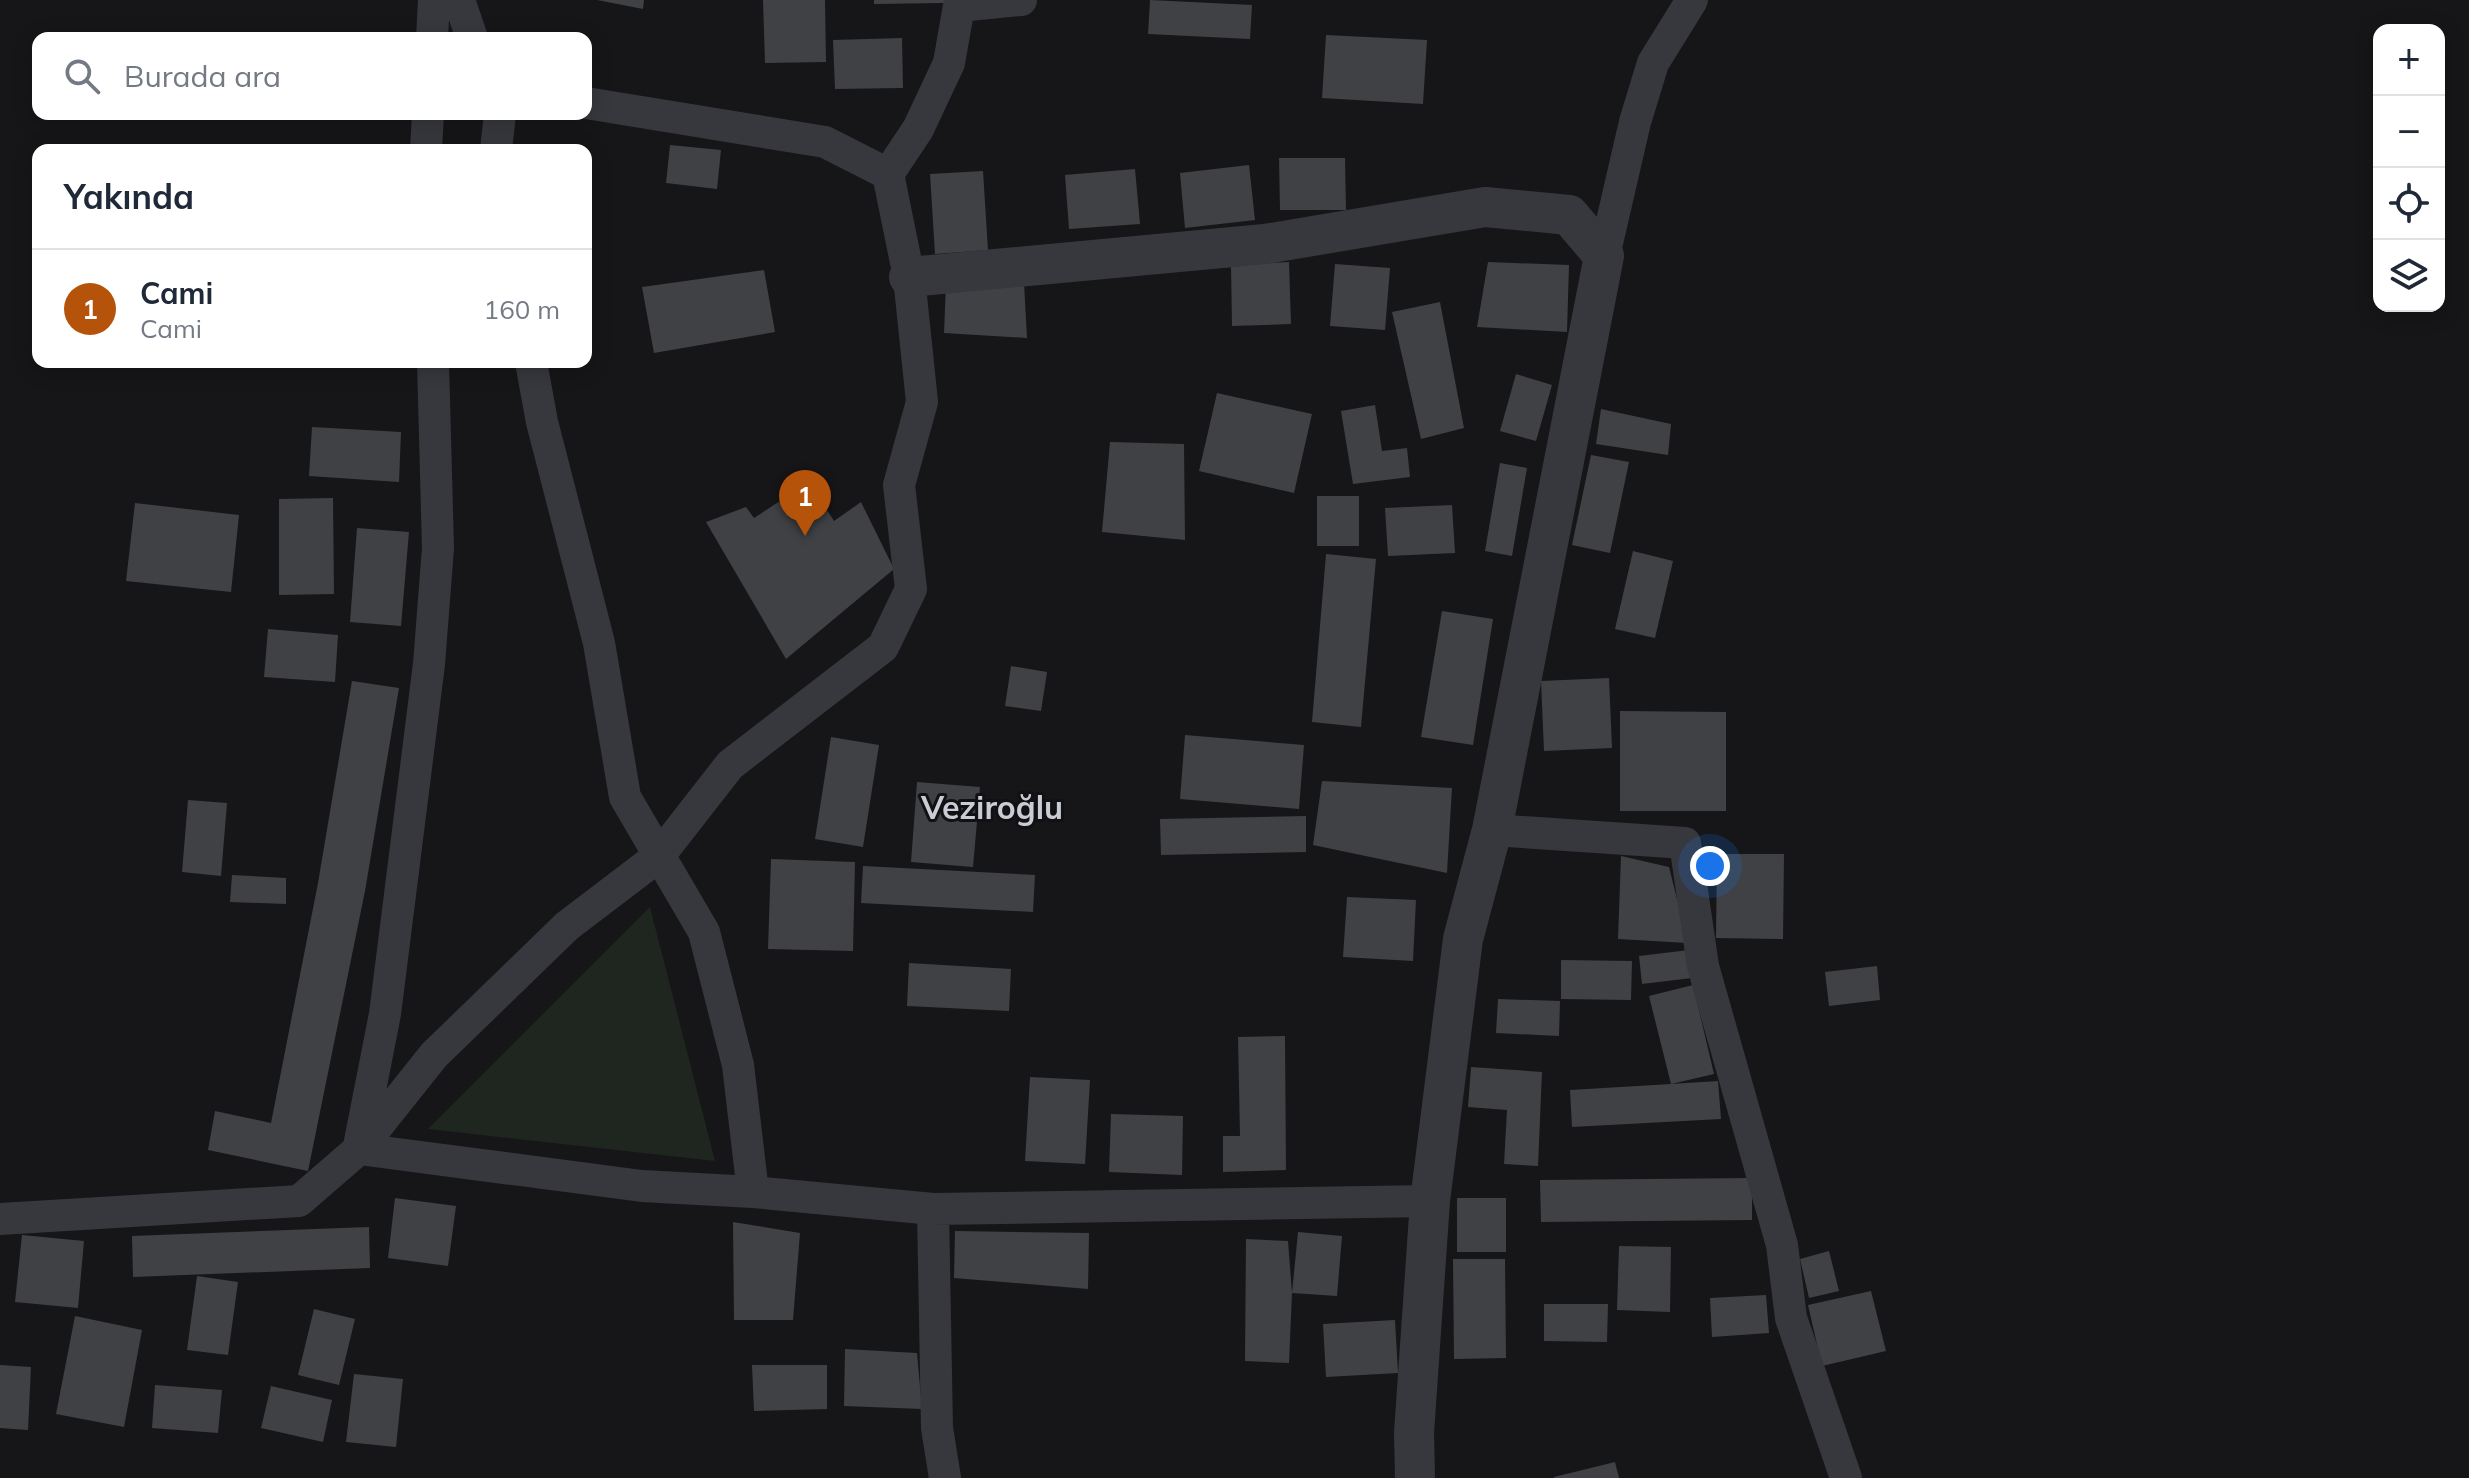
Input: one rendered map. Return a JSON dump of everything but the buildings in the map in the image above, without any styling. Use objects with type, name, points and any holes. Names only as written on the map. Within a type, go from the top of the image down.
[{"type":"street","points":[[432,32],[434,0]]},
{"type":"street","points":[[459,0],[470,32]]},
{"type":"street","points":[[0,1219],[299,1201],[359,1149],[445,1044],[567,926],[659,856],[730,765],[883,647],[911,589],[899,485],[922,402],[909,277],[888,174],[918,129],[949,63],[959,3],[1021,0]]},
{"type":"street","points":[[1415,1478],[1415,1418],[1430,1201],[1463,939],[1492,830],[1604,256],[1635,122],[1653,63],[1692,0]]},
{"type":"street","points":[[592,104],[825,142],[888,174]]},
{"type":"street","points":[[426,144],[428,120]]},
{"type":"street","points":[[497,144],[499,120]]},
{"type":"street","points":[[909,277],[1265,244],[1485,207],[1569,215],[1604,256]]},
{"type":"street","points":[[359,1149],[385,1014],[429,664],[438,548],[433,368]]},
{"type":"street","points":[[532,368],[542,422],[599,643],[625,797],[704,932],[738,1065],[753,1192]]},
{"type":"street","points":[[1492,830],[1685,843],[1703,966],[1782,1245],[1791,1318],[1846,1478]]},
{"type":"street","points":[[359,1149],[642,1186],[753,1192],[933,1209],[1430,1201]]},
{"type":"street","points":[[933,1209],[937,1428],[945,1478]]},
{"type":"shaded area","points":[[650,907],[715,1161],[428,1129]]},
{"type":"place","name":"Cami","points":[[805,536]]},
{"type":"district","name":"Veziroğlu","points":[[992,807]]}]
